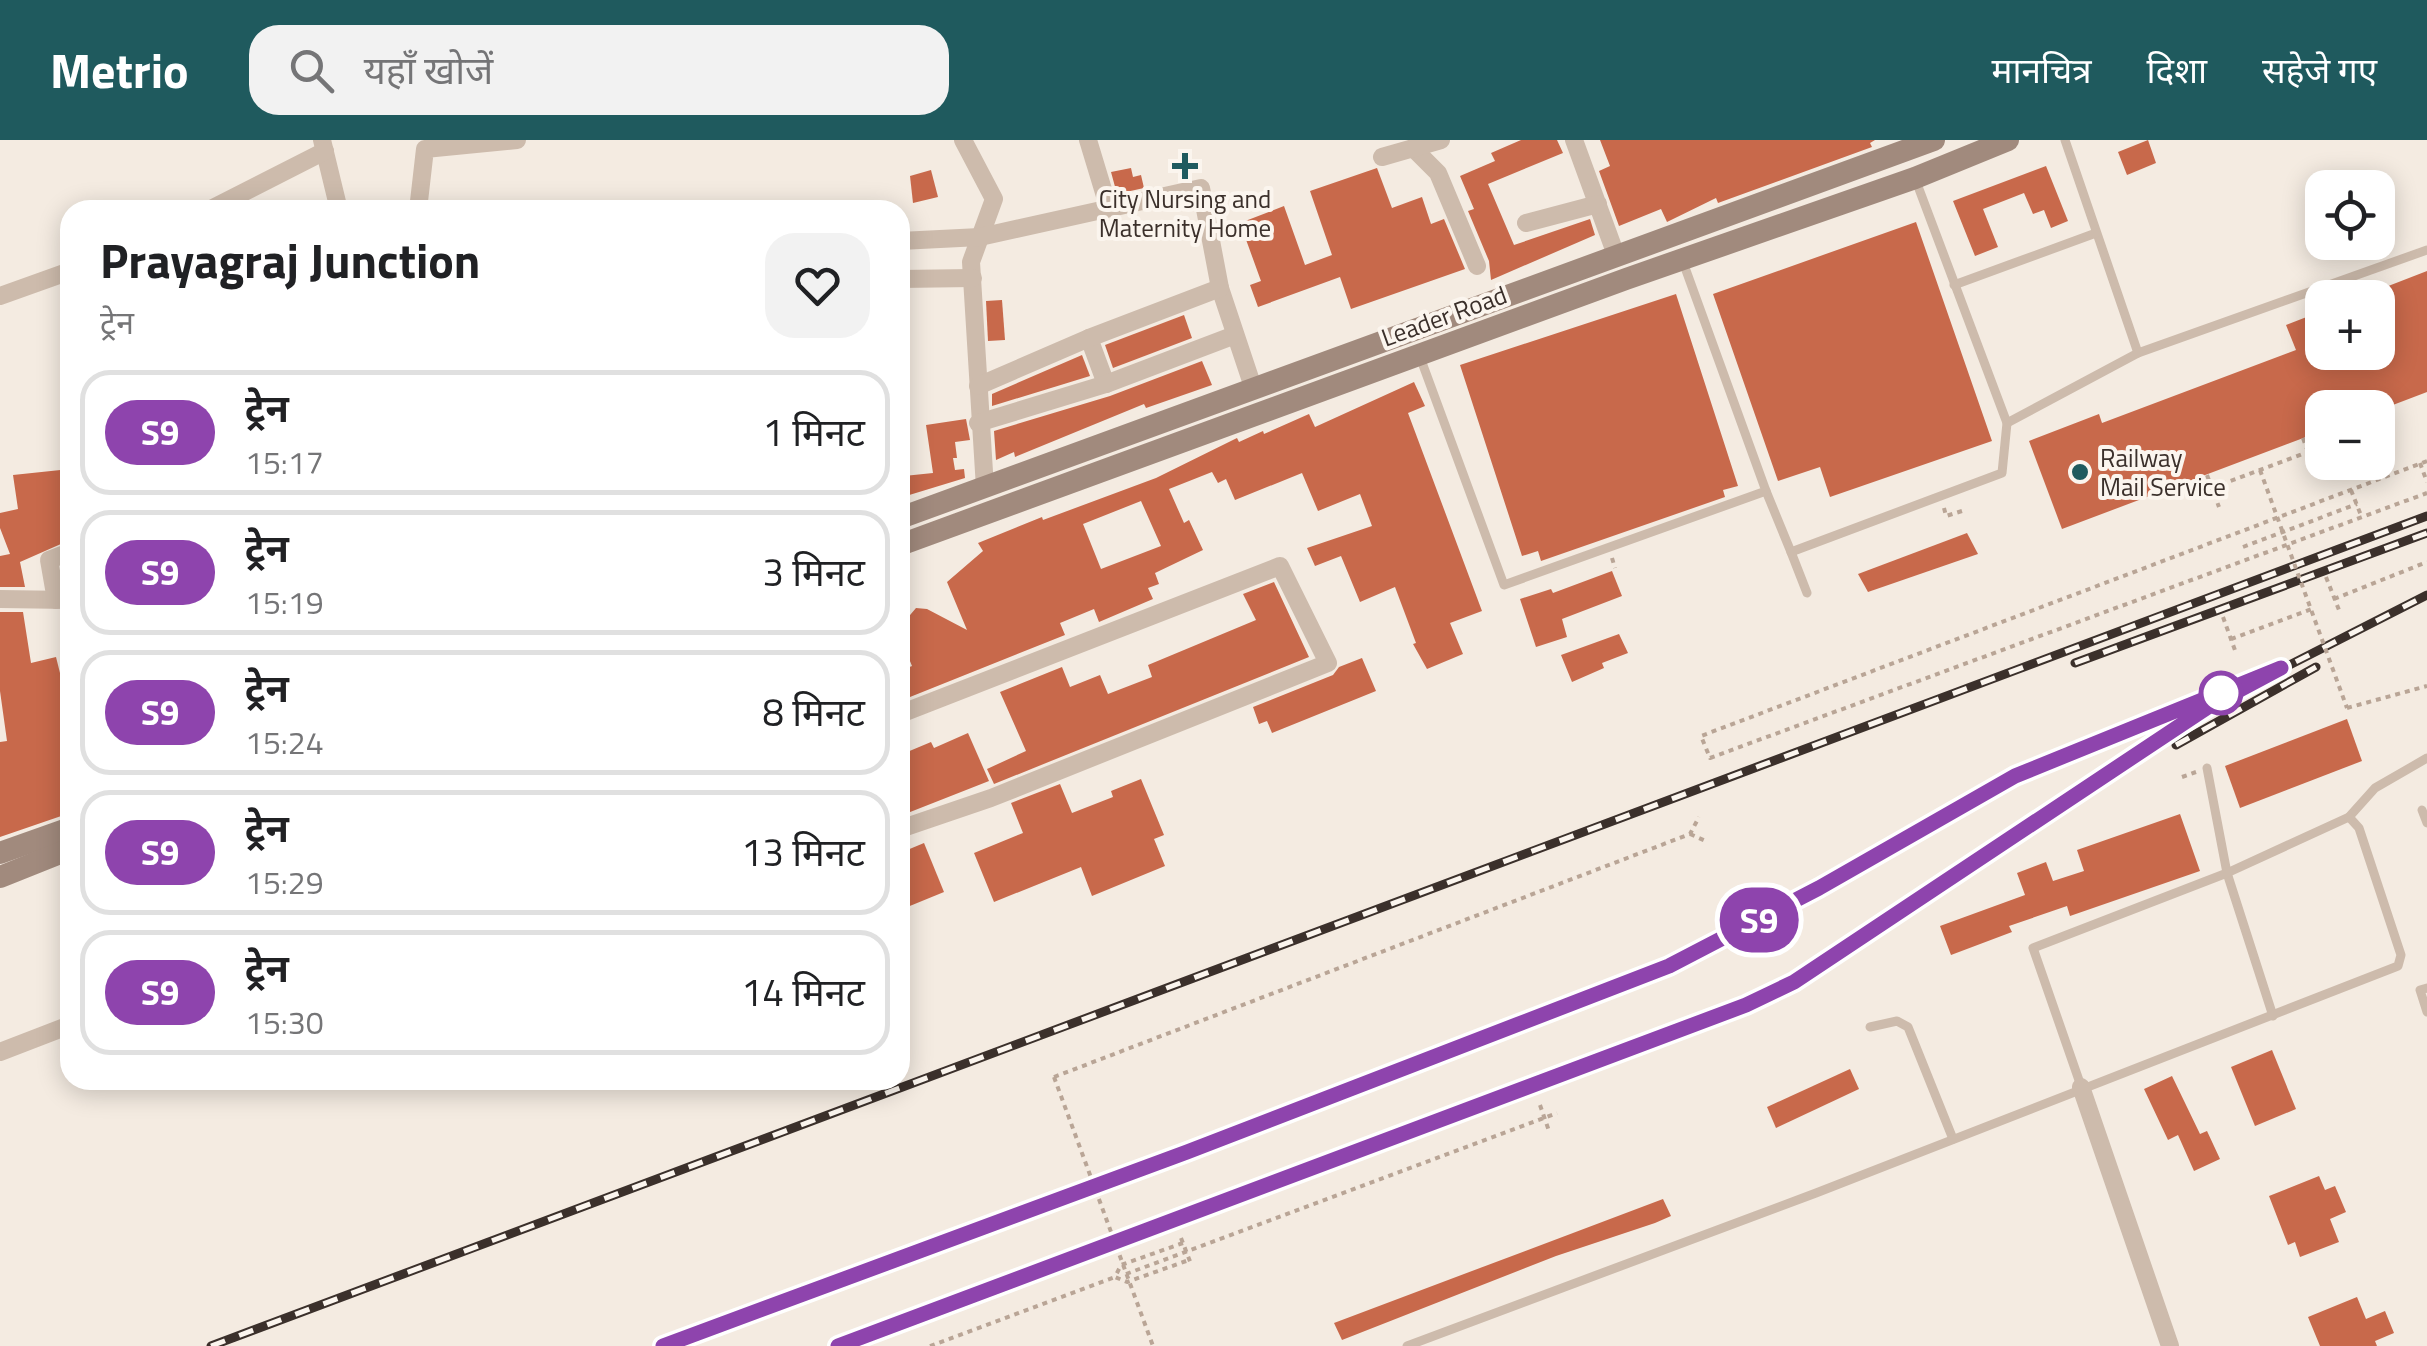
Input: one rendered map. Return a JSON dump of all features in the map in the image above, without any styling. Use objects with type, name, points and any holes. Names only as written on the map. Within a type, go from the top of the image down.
[{"type":"main road","name":"Leader Road","points":[[910,514],[1934,140]]},
{"type":"main road","name":"Leader Road","points":[[910,541],[1682,259],[1915,178],[2008,140]]},
{"type":"main road","points":[[0,853],[60,832]]},
{"type":"main road","points":[[0,877],[60,853]]},
{"type":"street","points":[[419,200],[426,149],[517,140]]},
{"type":"street","points":[[962,140],[994,198],[971,262],[984,488]]},
{"type":"street","points":[[1088,140],[1108,206]]},
{"type":"street","points":[[1382,156],[1440,140]]},
{"type":"street","points":[[1574,140],[1616,255]]},
{"type":"street","points":[[227,200],[324,146],[337,200]]},
{"type":"street","points":[[1412,148],[1438,173],[1477,266]]},
{"type":"street","points":[[910,241],[980,238],[1108,206],[1135,206],[1202,188],[1220,288],[1252,388]]},
{"type":"street","points":[[1526,224],[1598,204]]},
{"type":"street","points":[[0,296],[60,275]]},
{"type":"street","points":[[910,279],[973,278]]},
{"type":"street","points":[[978,386],[1220,288]]},
{"type":"street","points":[[978,423],[1106,384],[1235,335]]},
{"type":"street","points":[[1089,338],[1106,384]]},
{"type":"street","points":[[60,556],[49,560],[60,591]]},
{"type":"street","points":[[910,710],[1280,566],[1328,663],[991,798],[910,826]]},
{"type":"street","points":[[0,600],[60,600]]},
{"type":"street","points":[[0,1052],[60,1029]]},
{"type":"street","points":[[2082,1087],[2170,1346]]},
{"type":"lane","points":[[2064,140],[2138,352]]},
{"type":"lane","points":[[1790,552],[2002,472],[2007,423],[1915,178]]},
{"type":"lane","points":[[1954,285],[2096,232]]},
{"type":"lane","points":[[2007,423],[2138,352],[2427,250]]},
{"type":"lane","points":[[1682,259],[1807,593]]},
{"type":"lane","points":[[1420,354],[1504,585],[1766,490]]},
{"type":"lane","points":[[2082,1087],[2033,948],[2227,873],[2349,817],[2376,788],[2427,758]]},
{"type":"lane","points":[[2207,768],[2227,873],[2273,1016]]},
{"type":"lane","points":[[2422,810],[2427,824]]},
{"type":"lane","points":[[1407,1346],[1953,1140],[2398,966],[2400,962],[2359,828],[2349,817]]},
{"type":"lane","points":[[2427,988],[2420,990],[2427,1012]]},
{"type":"lane","points":[[1870,1026],[1897,1022],[1908,1028],[1953,1140]]},
{"type":"path","points":[[2212,488],[2305,453]]},
{"type":"path","points":[[2427,461],[1702,736],[1710,758],[2427,494]]},
{"type":"path","points":[[2420,464],[2427,482]]},
{"type":"path","points":[[2260,470],[2347,708],[2427,686]]},
{"type":"path","points":[[2207,475],[2219,507]]},
{"type":"path","points":[[2351,490],[2362,518]]},
{"type":"path","points":[[2243,547],[2357,504]]},
{"type":"path","points":[[2334,599],[2427,562]]},
{"type":"path","points":[[2326,577],[2338,610]]},
{"type":"path","points":[[2231,639],[2312,609]]},
{"type":"path","points":[[2222,616],[2236,653]]},
{"type":"path","points":[[1153,1346],[1054,1077],[1690,834],[1699,817]]},
{"type":"path","points":[[1690,834],[1708,842]]},
{"type":"path","points":[[1540,1104],[1549,1131]]},
{"type":"path","points":[[1126,1274],[1556,1113]]},
{"type":"path","points":[[930,1346],[1115,1278],[1127,1282],[1190,1262],[1182,1241],[1121,1265],[1115,1278]]},
{"type":"building","points":[[1521,140],[1557,140],[1563,153],[1488,184],[1514,245],[1590,219],[1595,235],[1491,280],[1489,261],[1468,211],[1474,209],[1460,176],[1495,161],[1491,153]]},
{"type":"building","points":[[1600,140],[1875,140],[1870,143],[1872,147],[1718,203],[1716,198],[1667,222],[1661,209],[1619,226],[1599,171],[1610,166]]},
{"type":"building","points":[[2148,140],[2156,163],[2127,175],[2118,152]]},
{"type":"building","points":[[2046,166],[2068,221],[2051,228],[2044,210],[2033,214],[2024,193],[1983,209],[1998,247],[1975,256],[1953,201]]},
{"type":"building","points":[[1131,168],[1133,177],[1141,175],[1144,188],[1117,194],[1111,172]]},
{"type":"building","points":[[1377,168],[1392,208],[1422,197],[1431,224],[1444,219],[1465,269],[1351,309],[1340,277],[1258,307],[1250,285],[1261,281],[1240,223],[1284,206],[1305,265],[1332,255],[1310,191]]},
{"type":"building","points":[[931,170],[938,197],[913,203],[910,176]]},
{"type":"building","points":[[1916,222],[1992,441],[1830,497],[1820,467],[1778,481],[1713,294]]},
{"type":"building","points":[[2427,271],[2427,392],[2395,404],[2395,390],[2305,390],[2305,437],[2062,529],[2029,441],[2099,414],[2102,423],[2296,350],[2286,325],[2305,318],[2305,370],[2395,370],[2395,283]]},
{"type":"building","points":[[1676,294],[1738,486],[1723,490],[1725,497],[1541,561],[1538,551],[1522,556],[1460,365]]},
{"type":"building","points":[[1002,300],[1005,340],[988,341],[986,301]]},
{"type":"building","points":[[1184,315],[1192,338],[1113,368],[1105,345]]},
{"type":"building","points":[[1082,355],[1090,376],[992,406],[992,394]]},
{"type":"building","points":[[1202,361],[1212,385],[1146,408],[1144,404],[1015,457],[1014,452],[996,460],[994,431],[1110,396]]},
{"type":"building","points":[[1414,382],[1425,406],[1408,413],[1482,611],[1450,623],[1463,654],[1427,669],[1413,644],[1416,643],[1395,587],[1360,602],[1341,556],[1315,566],[1307,548],[1372,526],[1360,494],[1318,511],[1302,473],[1235,500],[1226,479],[1218,483],[1212,472],[1169,489],[1184,523],[1189,520],[1203,550],[1155,573],[1159,584],[1148,588],[1153,599],[1099,622],[1094,609],[1060,623],[1065,635],[910,697],[910,615],[916,608],[927,609],[967,630],[947,582],[983,551],[978,543],[1156,478],[1237,438],[1239,442],[1263,431],[1264,434],[1309,414],[1315,427]],"holes":[[[1141,501],[1161,546],[1101,569],[1083,524]]]},
{"type":"building","points":[[966,419],[970,440],[955,442],[957,458],[953,458],[955,470],[964,469],[965,478],[910,495],[910,475],[933,473],[926,425]]},
{"type":"building","points":[[60,470],[60,544],[20,562],[25,587],[0,587],[0,556],[10,554],[0,528],[0,513],[18,509],[13,475]]},
{"type":"building","points":[[1967,533],[1978,554],[1868,592],[1858,574]]},
{"type":"building","points":[[1612,571],[1622,596],[1562,619],[1567,637],[1536,647],[1520,599],[1551,589],[1553,593]]},
{"type":"building","points":[[1274,582],[1309,657],[994,784],[987,769],[1026,751],[1000,692],[1062,667],[1070,687],[1100,675],[1108,694],[1152,677],[1148,665],[1256,620],[1243,594]]},
{"type":"building","points":[[0,612],[23,612],[31,663],[56,657],[60,673],[60,816],[0,837],[0,742],[7,741],[0,691]]},
{"type":"building","points":[[1619,634],[1628,653],[1602,663],[1604,668],[1572,682],[1561,655]]},
{"type":"building","points":[[1362,658],[1376,691],[1272,733],[1267,721],[1259,724],[1253,707],[1333,675],[1339,667]]},
{"type":"building","points":[[2347,719],[2362,761],[2240,808],[2225,766]]},
{"type":"building","points":[[968,733],[989,781],[910,812],[910,751],[931,742],[934,748]]},
{"type":"building","points":[[1141,779],[1164,835],[1154,839],[1165,866],[1092,896],[1081,867],[994,902],[974,853],[1023,833],[1011,803],[1060,784],[1072,813],[1113,797],[1111,791]]},
{"type":"building","points":[[2180,814],[2200,871],[2070,916],[2067,906],[2009,926],[2012,932],[1951,955],[1940,926],[2025,895],[2017,873],[2046,862],[2053,881],[2084,871],[2077,850]]},
{"type":"building","points":[[924,843],[944,892],[910,906],[910,849]]},
{"type":"building","points":[[2272,1050],[2296,1109],[2255,1126],[2231,1067]]},
{"type":"building","points":[[1850,1069],[1859,1089],[1776,1128],[1767,1107]]},
{"type":"building","points":[[2172,1076],[2200,1134],[2207,1131],[2220,1159],[2194,1171],[2178,1135],[2168,1140],[2144,1089]]},
{"type":"building","points":[[2319,1176],[2325,1190],[2335,1186],[2346,1212],[2330,1219],[2339,1242],[2300,1257],[2295,1242],[2288,1245],[2269,1196]]},
{"type":"building","points":[[1663,1199],[1671,1216],[1655,1223],[1556,1256],[1342,1340],[1334,1323]]},
{"type":"building","points":[[2357,1297],[2366,1319],[2385,1311],[2394,1333],[2375,1341],[2377,1346],[2320,1346],[2308,1317]]},
{"type":"railway","points":[[910,1084],[2427,516]]},
{"type":"railway","points":[[2075,663],[2427,533]]},
{"type":"railway","points":[[837,1346],[1746,1005],[1794,982],[2207,707],[2427,595]]},
{"type":"railway","points":[[2176,745],[2316,667]]},
{"type":"railway","points":[[663,1346],[1187,1152],[1669,966],[1848,872],[2015,776],[2196,703]]},
{"type":"railway","points":[[211,1346],[894,1090]]},
{"type":"train","name":"S9","points":[[663,1346],[1187,1152],[1669,966],[1819,888],[2015,776],[2281,668],[2208,707],[1794,982],[1746,1005],[838,1346]]},
{"type":"place","name":"City Nursing and Maternity Home","points":[[1185,166]]},
{"type":"place","name":"Railway Mail Service","points":[[2080,472]]}]
